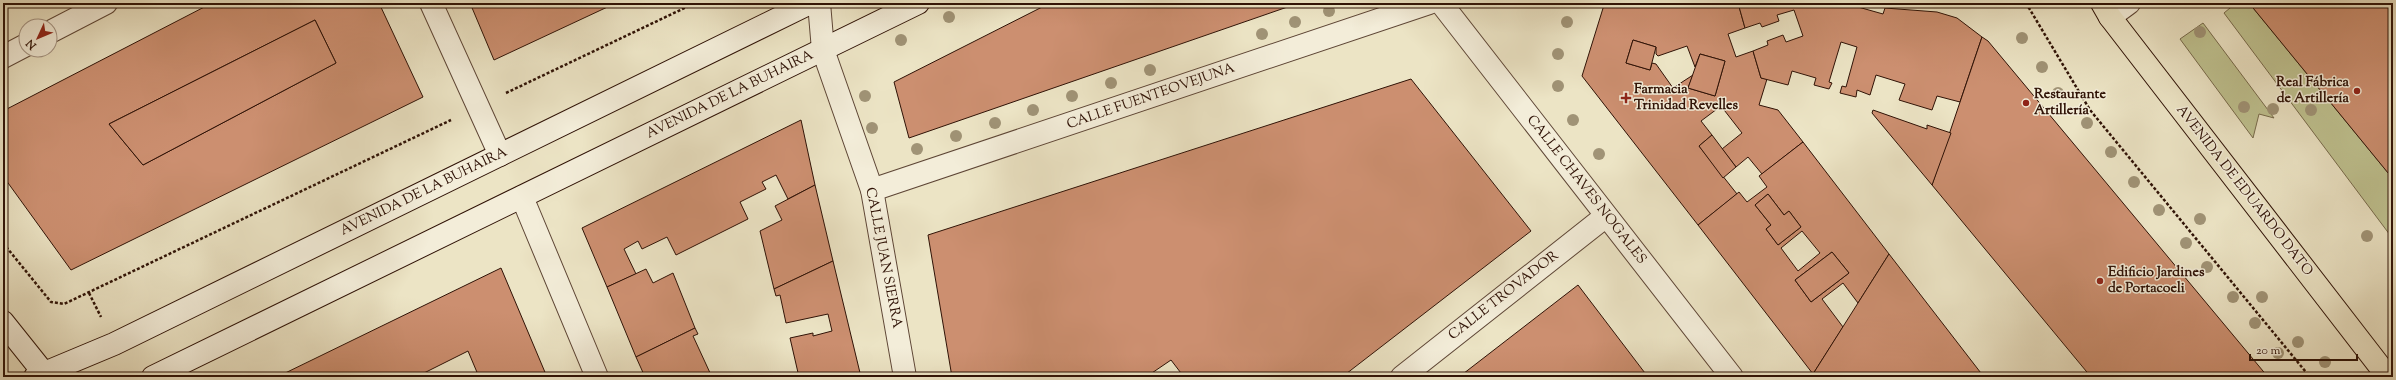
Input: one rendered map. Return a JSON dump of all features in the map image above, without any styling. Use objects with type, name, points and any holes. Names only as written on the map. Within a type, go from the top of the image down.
[{"type":"main road","name":"AVENIDA DE EDUARDO DATO","points":[[2106,10],[2388,377]]},
{"type":"street","points":[[58,28],[106,3]]},
{"type":"street","points":[[431,3],[500,155]]},
{"type":"street","name":"AVENIDA DE LA BUHAIRA","points":[[42,376],[114,344],[810,3]]},
{"type":"street","name":"CALLE JUAN SIERRA","points":[[819,3],[822,50],[872,190],[905,377]]},
{"type":"street","name":"AVENIDA DE LA BUHAIRA","points":[[152,377],[918,3]]},
{"type":"street","name":"CALLE FUENTEOVEJUNA","points":[[872,190],[1429,3]]},
{"type":"street","name":"CALLE CHAVES NOGALES","points":[[1441,3],[1732,377]]},
{"type":"street","points":[[2106,10],[2129,3]]},
{"type":"street","points":[[3,57],[18,49]]},
{"type":"street","points":[[522,197],[597,377]]},
{"type":"street","name":"CALLE TROVADOR","points":[[1402,377],[1606,216]]},
{"type":"street","points":[[3,322],[42,376]]},
{"type":"path","points":[[505,94],[695,3]]},
{"type":"path","points":[[2026,3],[2090,110],[2310,377]]},
{"type":"path","points":[[3,243],[51,302],[64,304],[455,118]]},
{"type":"path","points":[[89,293],[104,323]]},
{"type":"green space","points":[[2236,3],[2249,3],[2393,179],[2393,239],[2224,13]]},
{"type":"green space","points":[[2203,23],[2274,118],[2259,114],[2253,138],[2180,39]]},
{"type":"building","points":[[212,3],[379,3],[423,97],[71,270],[3,176],[3,111]],"holes":[[[315,20],[336,63],[143,165],[109,124]]]},
{"type":"building","points":[[470,3],[616,3],[494,60]]},
{"type":"building","points":[[1050,3],[1299,3],[909,138],[894,82]]},
{"type":"building","points":[[1610,3],[1738,3],[1745,28],[1728,34],[1736,57],[1753,51],[1761,78],[1767,79],[1759,105],[1778,110],[1803,142],[1762,174],[1748,157],[1736,167],[1722,149],[1742,133],[1721,106],[1701,121],[1712,135],[1699,146],[1737,194],[1698,225],[1582,76],[1604,5]],"holes":[[[1633,40],[1656,47],[1656,54],[1658,56],[1687,46],[1695,67],[1700,54],[1725,61],[1715,96],[1688,88],[1693,75],[1673,88],[1656,64],[1652,63],[1650,70],[1626,63]]]},
{"type":"building","points":[[1738,3],[1844,3],[1883,14],[1885,8],[1937,12],[1957,18],[1982,37],[1960,102],[1937,96],[1932,110],[1899,100],[1905,84],[1876,75],[1870,95],[1857,90],[1856,97],[1840,93],[1842,86],[1846,87],[1857,47],[1841,42],[1829,82],[1832,83],[1829,89],[1814,85],[1816,78],[1792,71],[1788,85],[1761,78],[1753,51],[1768,45],[1767,41],[1783,35],[1786,42],[1803,36],[1794,10],[1777,15],[1779,21],[1762,27],[1760,23],[1745,28]]},
{"type":"building","name":"Real Fábrica de Artillería","points":[[2249,3],[2393,3],[2393,179]]},
{"type":"building","points":[[315,20],[336,63],[143,165],[109,124]]},
{"type":"building","name":"Edificio Jardines de Portacoeli","points":[[1982,37],[1988,41],[2268,377],[2091,377],[1932,185]]},
{"type":"building","points":[[1633,40],[1656,47],[1650,70],[1626,63]]},
{"type":"building","points":[[1700,54],[1725,61],[1715,96],[1688,88]]},
{"type":"building","points":[[1411,79],[1531,231],[1342,377],[1184,377],[1171,360],[1146,377],[952,377],[928,235]]},
{"type":"building","points":[[1873,110],[1927,129],[1927,125],[1951,133],[1932,185],[1872,113]]},
{"type":"building","points":[[801,120],[815,185],[788,199],[776,175],[762,182],[766,189],[740,202],[748,219],[676,255],[667,237],[642,249],[638,241],[624,249],[636,274],[607,287],[582,228]]},
{"type":"building","points":[[1712,135],[1736,167],[1723,178],[1699,146]]},
{"type":"building","points":[[1803,142],[1889,254],[1858,303],[1843,283],[1822,299],[1843,327],[1813,374],[1698,225],[1739,192],[1747,202],[1767,187],[1759,176]],"holes":[[[1768,194],[1784,215],[1789,211],[1801,227],[1778,245],[1766,229],[1771,225],[1755,205]],[[1802,231],[1820,253],[1798,271],[1781,248]],[[1832,252],[1849,273],[1811,302],[1795,280]]]},
{"type":"building","points":[[815,185],[833,261],[774,289],[760,231],[782,220],[775,206]]},
{"type":"building","points":[[1768,194],[1784,215],[1789,211],[1801,227],[1778,245],[1766,229],[1771,225],[1755,205]]},
{"type":"building","points":[[1832,252],[1849,273],[1811,302],[1795,280]]},
{"type":"building","points":[[1889,254],[1984,377],[1815,377],[1813,374]]},
{"type":"building","points":[[833,261],[861,377],[799,377],[790,338],[813,333],[813,336],[832,331],[828,314],[786,323],[780,295],[776,296],[774,289]]},
{"type":"building","points":[[501,268],[547,377],[479,377],[468,351],[416,377],[277,377]]},
{"type":"building","points":[[646,269],[653,283],[673,273],[695,328],[636,357],[607,287]]},
{"type":"building","points":[[1578,285],[1648,377],[1459,377]]},
{"type":"building","points":[[695,328],[698,334],[693,336],[711,375],[645,377],[636,357]]},
{"type":"place","name":"Real Fábrica de Artillería","points":[[2357,91]]},
{"type":"place","name":"Farmacia Trinidad Revelles","points":[[1626,98]]},
{"type":"place","name":"Restaurante Artillería","points":[[2026,103]]},
{"type":"place","name":"Edificio Jardines de Portacoeli","points":[[2100,281]]}]
